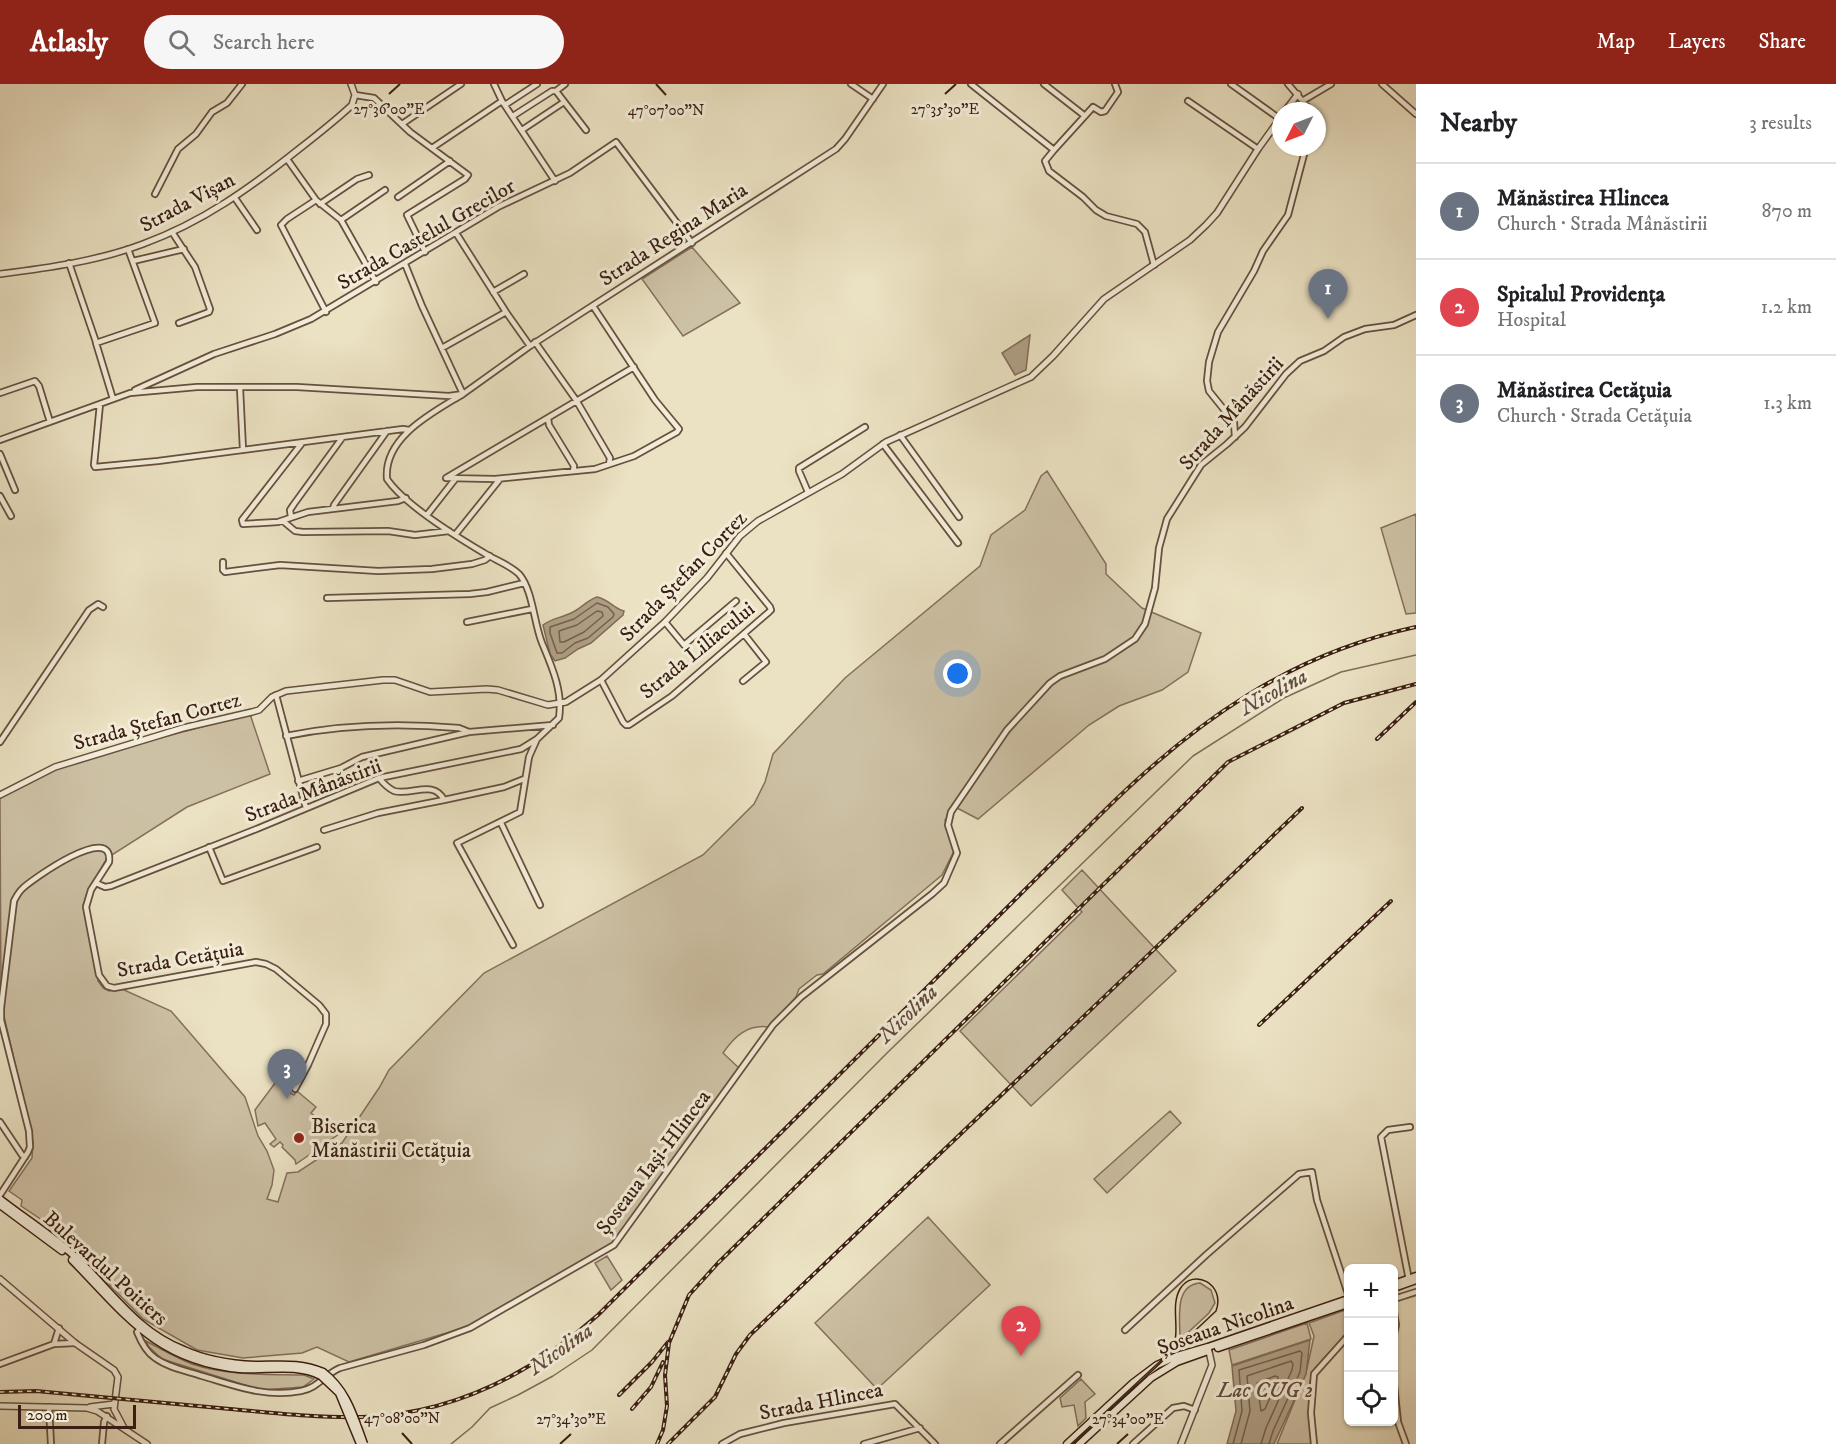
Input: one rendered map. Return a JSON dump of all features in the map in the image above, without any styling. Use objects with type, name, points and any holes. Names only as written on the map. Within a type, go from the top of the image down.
[{"type":"main road","name":"Bulevardul Poitiers","points":[[0,1197],[70,1252],[141,1328]]},
{"type":"main road","name":"Bulevardul Poitiers","points":[[0,1204],[66,1254],[122,1314],[164,1341],[182,1350],[219,1361],[256,1365],[296,1364],[312,1367],[333,1380],[349,1403],[362,1444]]},
{"type":"main road","points":[[1398,1285],[1413,1279]]},
{"type":"main road","name":"Șoseaua Nicolina","points":[[1079,1444],[1151,1378],[1177,1362],[1344,1300]]},
{"type":"main road","name":"Șoseaua Nicolina","points":[[1067,1444],[1133,1383],[1150,1370],[1177,1356],[1209,1349],[1344,1305]]},
{"type":"street","points":[[155,194],[178,149],[196,134],[212,112],[227,103],[242,84]]},
{"type":"street","points":[[351,84],[356,95],[374,99],[419,139],[466,172],[467,177],[407,215],[425,252]]},
{"type":"street","points":[[402,124],[461,84]]},
{"type":"street","points":[[494,84],[555,181]]},
{"type":"street","points":[[432,148],[537,84]]},
{"type":"street","points":[[513,116],[566,84]]},
{"type":"street","points":[[852,84],[873,99]]},
{"type":"street","name":"Strada Regina Maria","points":[[409,430],[536,342],[836,149],[883,84]]},
{"type":"street","points":[[971,84],[1054,150]]},
{"type":"street","points":[[1044,84],[1085,116]]},
{"type":"street","points":[[1115,84],[1118,92],[1105,111],[1101,112],[1094,107],[1045,161],[1046,168],[1096,210],[1106,216],[1137,224],[1145,232],[1154,264]]},
{"type":"street","points":[[1231,84],[1272,112]]},
{"type":"street","points":[[1288,84],[1304,100],[1331,84]]},
{"type":"street","points":[[1382,84],[1416,114]]},
{"type":"street","points":[[556,91],[586,130]]},
{"type":"street","points":[[1292,102],[1298,94]]},
{"type":"street","name":"Strada Vișan","points":[[0,274],[69,263],[128,249],[172,232],[235,198],[345,112],[354,102],[356,95]]},
{"type":"street","points":[[1188,100],[1258,149]]},
{"type":"street","points":[[522,130],[564,102]]},
{"type":"street","name":"Strada Ștefan Cortez","points":[[0,795],[55,767],[183,728],[259,710],[276,695],[296,690],[395,680],[430,692],[498,690],[548,705],[560,704],[600,680],[665,622],[707,578],[749,527],[842,474],[883,444],[1031,377],[1104,299],[1190,240],[1206,225],[1217,213],[1272,129]]},
{"type":"street","name":"Strada Castelul Grecilor","points":[[130,393],[214,354],[275,334],[326,312],[498,207],[570,173],[616,142],[692,243]]},
{"type":"street","points":[[1245,427],[1234,422],[1209,391],[1207,381],[1209,362],[1218,332],[1254,271],[1263,250],[1288,215],[1304,156]]},
{"type":"street","points":[[287,159],[318,202],[341,220],[376,282]]},
{"type":"street","points":[[398,197],[450,160]]},
{"type":"street","points":[[326,312],[281,225],[287,219],[357,179],[369,175]]},
{"type":"street","points":[[341,220],[386,190]]},
{"type":"street","points":[[235,198],[257,230]]},
{"type":"street","points":[[172,232],[195,267],[210,309],[179,323]]},
{"type":"street","points":[[456,233],[530,346]]},
{"type":"street","points":[[96,343],[154,323],[128,249]]},
{"type":"street","points":[[133,261],[184,249]]},
{"type":"street","points":[[69,263],[113,399]]},
{"type":"street","points":[[0,441],[130,393],[197,387],[297,387],[449,396],[463,394],[405,264]]},
{"type":"street","points":[[493,292],[524,274]]},
{"type":"street","points":[[593,306],[634,367],[655,400],[679,429],[677,432],[650,448],[595,469],[500,479],[446,478],[634,367]]},
{"type":"street","points":[[442,348],[506,312]]},
{"type":"street","name":"Strada Mânăstirii","points":[[1017,718],[1050,683],[1060,676],[1105,659],[1135,639],[1145,624],[1155,588],[1159,548],[1167,519],[1201,465],[1245,427],[1286,374],[1300,361],[1324,351],[1344,337],[1365,329],[1394,325],[1416,315]]},
{"type":"street","points":[[536,342],[576,400],[610,458],[609,464]]},
{"type":"street","points":[[0,393],[35,381],[39,386],[50,422]]},
{"type":"street","points":[[240,388],[243,450]]},
{"type":"street","points":[[100,404],[94,467],[158,462],[409,430],[393,452],[386,473],[388,481],[449,531],[515,570],[524,583],[536,627],[552,668],[560,704],[559,718],[553,725],[469,732],[362,757],[341,768],[298,781]]},
{"type":"street","points":[[548,418],[549,425],[574,466],[573,471]]},
{"type":"street","points":[[1234,422],[1234,437]]},
{"type":"street","points":[[808,492],[799,471],[801,466],[865,427]]},
{"type":"street","points":[[333,509],[387,431]]},
{"type":"street","points":[[900,435],[959,517]]},
{"type":"street","points":[[291,517],[290,510],[342,438]]},
{"type":"street","points":[[302,443],[242,522],[245,525],[283,521],[291,517],[333,509],[406,498]]},
{"type":"street","points":[[883,444],[958,543]]},
{"type":"street","points":[[0,454],[15,490]]},
{"type":"street","points":[[426,514],[456,478]]},
{"type":"street","points":[[455,535],[500,479]]},
{"type":"street","points":[[0,496],[11,516]]},
{"type":"street","points":[[283,521],[295,531],[303,532],[388,531],[416,535],[449,531]]},
{"type":"street","name":"Strada Liliacului","points":[[600,680],[623,722],[629,725],[672,696],[771,610],[726,553]]},
{"type":"street","points":[[223,562],[225,572],[280,565],[378,571],[432,569],[472,564],[490,556]]},
{"type":"street","points":[[327,598],[470,594],[524,583]]},
{"type":"street","points":[[665,622],[684,645],[736,601]]},
{"type":"street","points":[[0,742],[89,610],[98,604],[103,607]]},
{"type":"street","points":[[467,622],[532,609]]},
{"type":"street","points":[[743,681],[766,662],[744,634]]},
{"type":"street","points":[[276,695],[306,808]]},
{"type":"street","name":"Șoseaua Iași-Hlincea","points":[[141,1328],[137,1332],[149,1353],[165,1364],[261,1393],[301,1391],[321,1383],[330,1372],[340,1368],[416,1348],[470,1328],[605,1252],[619,1240],[779,1018],[801,996],[944,883],[957,853],[948,825],[951,812],[1017,718]]},
{"type":"street","points":[[286,736],[315,730],[377,724],[459,728],[469,732]]},
{"type":"street","name":"Strada Mânăstirii","points":[[96,883],[105,887],[111,886],[378,778],[521,749],[553,725]]},
{"type":"street","points":[[513,945],[457,843],[520,812],[524,779],[537,739]]},
{"type":"street","points":[[521,749],[529,758]]},
{"type":"street","points":[[378,778],[392,790],[401,792],[433,790],[441,793],[444,800]]},
{"type":"street","points":[[324,830],[378,813],[504,787],[524,779]]},
{"type":"street","points":[[501,823],[540,905]]},
{"type":"street","points":[[209,847],[223,881],[316,847]]},
{"type":"street","name":"Strada Cetățuia","points":[[0,1197],[30,1147],[29,1131],[1,1014],[14,902],[23,887],[80,852],[96,848],[108,852],[110,856],[110,862],[87,902],[86,915],[99,975],[107,987],[114,988],[256,962],[266,963],[276,969],[322,1008],[326,1014],[326,1024],[295,1089]]},
{"type":"street","points":[[0,1122],[25,1157]]},
{"type":"street","points":[[1410,1126],[1388,1130],[1381,1137],[1413,1279]]},
{"type":"street","points":[[1125,1330],[1299,1174],[1312,1172],[1317,1200],[1344,1282]]},
{"type":"street","points":[[0,1279],[75,1343],[116,1373],[118,1378],[114,1404],[119,1421],[124,1428]]},
{"type":"street","points":[[1398,1298],[1416,1292]]},
{"type":"street","points":[[54,1344],[59,1328]]},
{"type":"street","points":[[1314,1444],[1311,1413],[1314,1374],[1344,1340]]},
{"type":"street","points":[[0,1364],[54,1344],[75,1343]]},
{"type":"street","points":[[1181,1444],[1212,1365],[1209,1349]]},
{"type":"street","points":[[1000,1444],[1078,1375]]},
{"type":"street","points":[[0,1406],[87,1408],[114,1404]]},
{"type":"street","name":"Strada Hlincea","points":[[722,1444],[740,1434],[784,1423],[895,1404],[935,1444]]},
{"type":"street","points":[[49,1407],[51,1444]]},
{"type":"street","points":[[1133,1444],[1173,1408],[1184,1407],[1195,1410]]},
{"type":"street","points":[[87,1408],[107,1416],[147,1444]]},
{"type":"street","points":[[102,1444],[104,1422],[107,1416]]},
{"type":"street","points":[[1398,1422],[1406,1444]]},
{"type":"street","points":[[864,1444],[920,1428]]},
{"type":"shaded area","points":[[692,247],[740,303],[683,336],[642,279]]},
{"type":"shaded area","points":[[1047,471],[1106,564],[1106,574],[1142,608],[1201,633],[1188,672],[1162,690],[1119,706],[1089,725],[978,819],[957,808],[945,820],[954,851],[942,875],[823,974],[817,975],[799,989],[796,997],[769,1027],[748,1030],[727,1047],[723,1053],[740,1069],[613,1247],[470,1326],[349,1362],[317,1347],[302,1353],[243,1358],[197,1350],[143,1319],[76,1251],[45,1222],[21,1206],[22,1200],[9,1191],[32,1158],[33,1142],[1,1003],[0,798],[55,766],[250,714],[270,774],[187,807],[107,858],[87,893],[83,906],[98,981],[103,988],[109,991],[122,989],[171,1011],[245,1097],[258,1136],[274,1170],[267,1199],[278,1202],[287,1173],[298,1172],[342,1143],[389,1070],[484,973],[703,855],[754,804],[765,782],[773,754],[845,678],[980,566],[991,535],[1025,510],[1041,476]]},
{"type":"shaded area","points":[[1416,514],[1416,613],[1406,614],[1381,528]]},
{"type":"shaded area","points":[[1082,870],[1176,971],[1031,1106],[960,1031],[1082,912],[1062,890]]},
{"type":"shaded area","points":[[281,1075],[294,1086],[289,1092],[294,1095],[297,1091],[316,1107],[311,1113],[317,1120],[328,1128],[333,1123],[342,1132],[296,1164],[280,1142],[274,1147],[270,1144],[276,1139],[265,1123],[258,1126],[255,1110]]},
{"type":"shaded area","points":[[1170,1111],[1181,1123],[1107,1193],[1094,1179]]},
{"type":"shaded area","points":[[928,1217],[990,1285],[877,1389],[815,1323]]},
{"type":"shaded area","points":[[607,1256],[622,1280],[611,1290],[595,1263]]},
{"type":"shaded area","points":[[1200,1283],[1211,1290],[1215,1303],[1209,1313],[1181,1339],[1179,1313],[1182,1296],[1192,1285]]},
{"type":"shaded area","points":[[1344,1310],[1344,1340],[1314,1372],[1310,1381],[1309,1410],[1312,1444],[1277,1444],[1306,1373],[1314,1336],[1309,1323]]},
{"type":"shaded area","points":[[1307,1323],[1311,1339],[1232,1365],[1229,1350]]},
{"type":"shaded area","points":[[146,1341],[192,1364],[219,1371],[304,1375],[314,1379],[303,1387],[261,1390],[162,1359]]},
{"type":"shaded area","points":[[1081,1379],[1095,1394],[1085,1402],[1086,1418],[1078,1426],[1074,1405],[1062,1407],[1060,1398]]},
{"type":"water","points":[[1030,335],[1026,370],[1015,375],[1002,353]]},
{"type":"water","points":[[597,597],[624,611],[623,615],[591,643],[555,661],[550,654],[543,625],[575,611]]},
{"type":"water","name":"Lac CUG 2","points":[[1310,1340],[1306,1374],[1274,1444],[1227,1444],[1236,1411],[1232,1366]]},
{"type":"waterway","name":"Nicolina","points":[[451,1444],[490,1408],[553,1376],[592,1350],[887,1053],[1193,756],[1284,698],[1341,672],[1416,655]]},
{"type":"tram line","points":[[1071,1444],[1170,1352],[1176,1337],[1176,1304],[1180,1289],[1193,1279],[1200,1279],[1212,1286],[1218,1301],[1216,1311],[1074,1444]]},
{"type":"railway","points":[[0,1392],[36,1391],[296,1415],[362,1417],[428,1408],[459,1399],[518,1372],[546,1355],[598,1315],[1102,813],[1172,750],[1246,696],[1285,674],[1326,655],[1370,639],[1416,627]]},
{"type":"railway","points":[[657,1444],[663,1430],[667,1406],[665,1375],[669,1343],[689,1295],[718,1263],[1228,762],[1344,703],[1416,684]]},
{"type":"railway","points":[[1377,739],[1416,702]]},
{"type":"railway","points":[[668,1444],[715,1397],[736,1354],[750,1335],[1302,808]]},
{"type":"railway","points":[[1259,1025],[1391,901]]},
{"type":"railway","points":[[619,1395],[652,1362],[668,1342]]},
{"type":"railway","points":[[632,1409],[651,1387],[663,1362]]},
{"type":"place","name":"Mănăstirea Hlincea","points":[[1328,319]]},
{"type":"place","name":"Mănăstirea Cetățuia","points":[[287,1099]]},
{"type":"place","name":"Biserica Mănăstirii Cetățuia","points":[[299,1138]]},
{"type":"place","name":"Spitalul Providența","points":[[1021,1356]]}]
